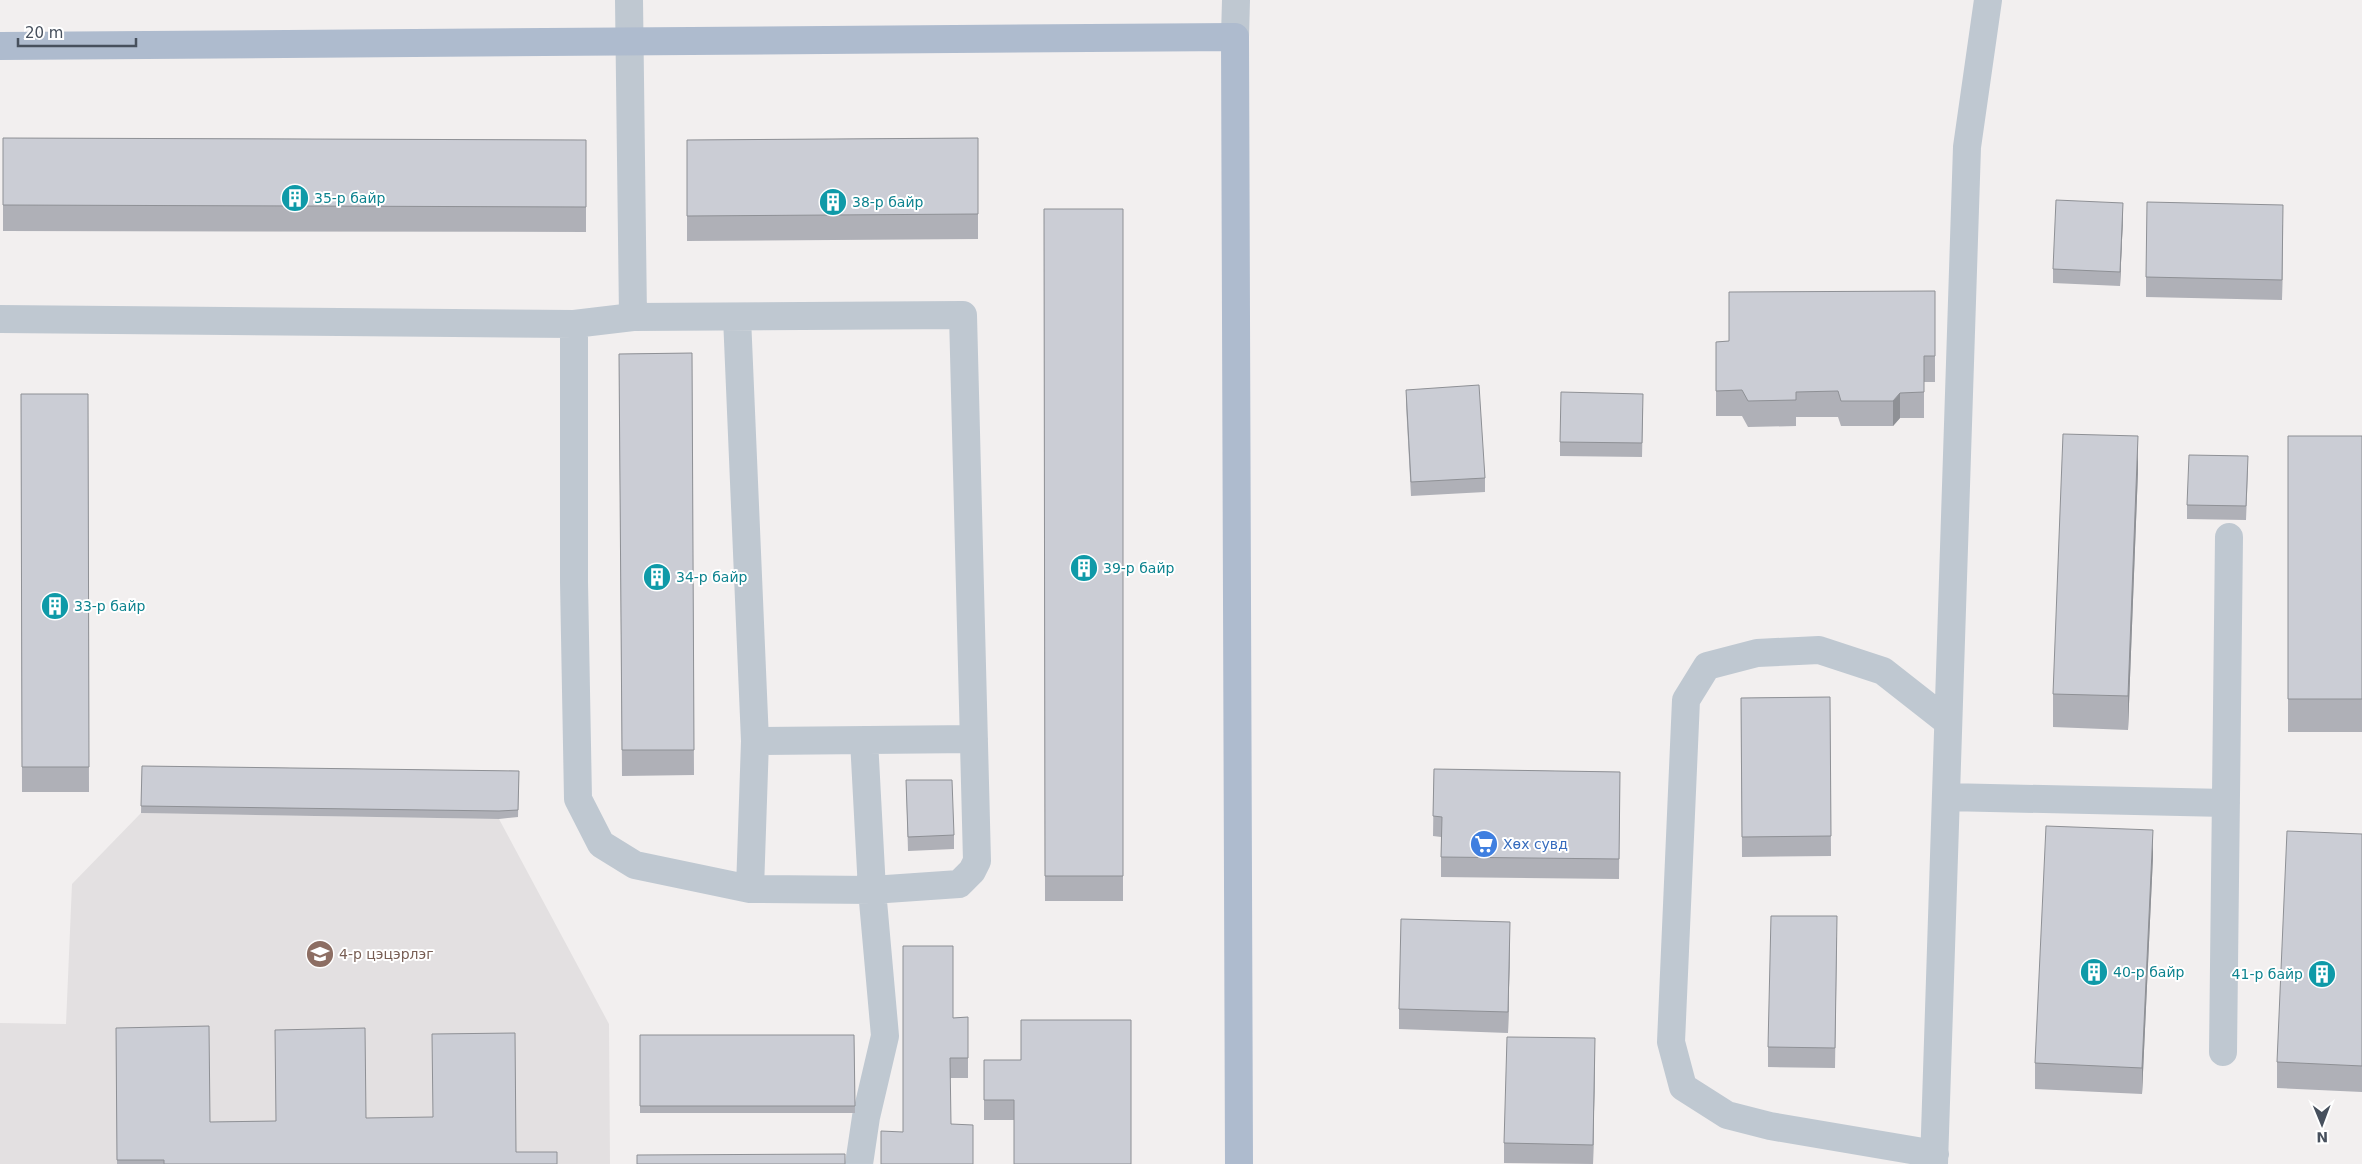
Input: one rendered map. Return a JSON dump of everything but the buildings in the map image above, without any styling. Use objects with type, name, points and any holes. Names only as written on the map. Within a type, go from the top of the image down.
[{"type":"main road","points":[[0,46],[1235,37],[1239,1164]]},
{"type":"lane","points":[[629,0],[633,317]]},
{"type":"lane","points":[[1235,37],[1236,0]]},
{"type":"lane","points":[[1948,722],[1884,671],[1819,650],[1757,652],[1707,666],[1686,700],[1672,1042],[1683,1086],[1727,1115],[1770,1126],[1934,1159],[1967,147],[1988,0]]},
{"type":"lane","points":[[0,319],[574,324],[633,317],[963,316],[977,861],[972,871],[959,884],[872,890],[750,889],[635,865],[601,844],[578,800],[574,572],[574,324]]},
{"type":"lane","points":[[738,317],[755,741],[750,889]]},
{"type":"lane","points":[[2223,1052],[2229,537]]},
{"type":"lane","points":[[755,741],[974,739]]},
{"type":"lane","points":[[859,1164],[866,1117],[885,1036],[872,890],[864,740]]},
{"type":"lane","points":[[1946,797],[2226,803]]},
{"type":"shaded area","name":"4-р цэцэрлэг","points":[[141,813],[499,819],[609,1024],[610,1164],[0,1164],[0,1023],[66,1024],[72,884]]},
{"type":"place","name":"35-р байр","points":[[295,198]]},
{"type":"place","name":"38-р байр","points":[[833,202]]},
{"type":"place","name":"39-р байр","points":[[1084,568]]},
{"type":"place","name":"34-р байр","points":[[657,577]]},
{"type":"place","name":"33-р байр","points":[[55,606]]},
{"type":"place","name":"Хөх сувд","points":[[1484,844]]},
{"type":"place","name":"4-р цэцэрлэг","points":[[320,954]]},
{"type":"place","name":"40-р байр","points":[[2094,972]]},
{"type":"place","name":"41-р байр","points":[[2322,974]]}]
